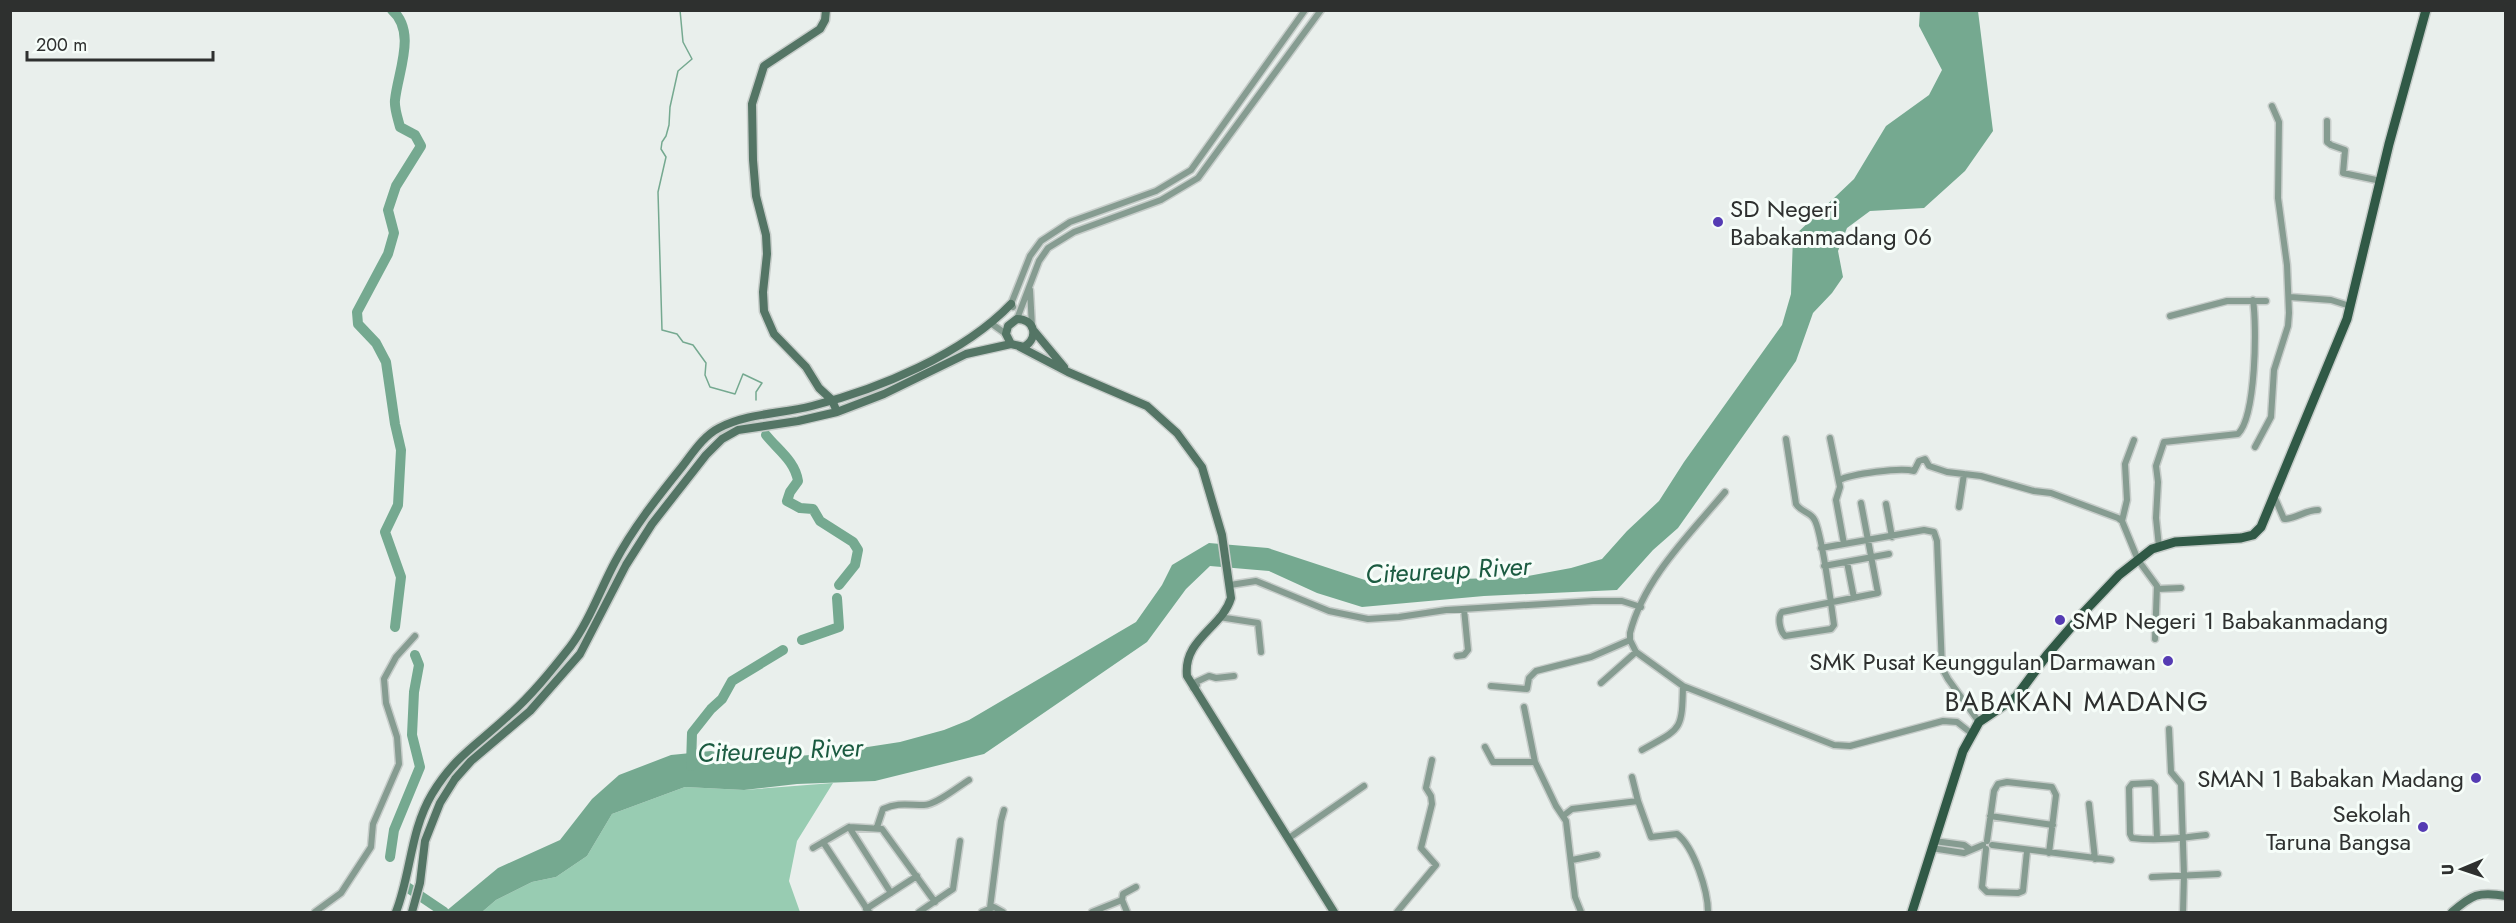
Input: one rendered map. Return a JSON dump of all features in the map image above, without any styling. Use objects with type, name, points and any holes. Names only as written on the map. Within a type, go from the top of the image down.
[{"type":"main road","points":[[1912,912],[1932,844],[1971,733],[1978,722],[2016,697],[2046,655],[2085,611],[2119,575],[2152,549],[2175,542],[2235,539],[2253,535],[2261,527],[2340,340],[2426,10]]},
{"type":"street","points":[[826,10],[825,20],[820,29],[764,66],[752,104],[755,184],[766,235],[764,311],[774,334],[799,359],[819,388],[832,400],[837,412]]},
{"type":"street","points":[[396,912],[402,897],[419,820],[446,772],[463,753],[522,703],[570,646],[616,560],[642,518],[697,447],[716,430],[736,421],[797,410],[879,384],[962,345],[992,324],[1011,304],[1030,256],[1041,241],[1070,222],[1156,191],[1191,170],[1305,10]]},
{"type":"street","points":[[1006,334],[1008,326],[1018,316],[1030,290],[1039,261],[1048,248],[1074,232],[1161,200],[1198,178],[1321,10]]},
{"type":"street","points":[[2255,447],[2271,417],[2274,370],[2288,326],[2290,297],[2278,198],[2278,122],[2272,106]]},
{"type":"street","points":[[2327,121],[2327,142],[2331,146],[2344,148],[2343,172],[2381,181]]},
{"type":"street","points":[[413,911],[430,824],[455,779],[471,761],[530,711],[580,654],[626,565],[652,524],[706,455],[722,439],[738,430],[798,421],[837,412],[884,394],[966,354],[1030,342],[1033,329],[1030,290]]},
{"type":"street","points":[[2290,297],[2331,300],[2350,306]]},
{"type":"street","points":[[2170,316],[2227,300],[2266,301]]},
{"type":"street","points":[[2159,547],[2156,518],[2158,482],[2156,466],[2164,442],[2238,434],[2248,412],[2256,326],[2253,300]]},
{"type":"street","points":[[1011,304],[1018,316],[1033,329],[1068,372]]},
{"type":"street","points":[[992,324],[1006,334],[1016,346],[1068,372],[1147,406],[1168,424],[1202,467],[1221,535],[1229,582],[1229,603],[1189,654],[1187,676],[1334,912]]},
{"type":"street","points":[[1830,438],[1839,480],[1840,491],[1836,500],[1844,544]]},
{"type":"street","points":[[1786,439],[1796,504],[1816,521],[1831,603],[1833,628],[1783,635],[1780,613],[1831,603],[1878,592],[1862,503]]},
{"type":"street","points":[[2134,440],[2125,464],[2127,500],[2122,521],[2138,560],[2157,589],[2155,639]]},
{"type":"street","points":[[1839,480],[1855,474],[1889,472],[1901,468],[1914,471],[1922,459],[1927,460],[1929,466],[1947,472],[1988,477],[2034,491],[2051,493],[2122,521]]},
{"type":"street","points":[[1959,507],[1964,474]]},
{"type":"street","points":[[1725,492],[1663,567],[1631,628],[1630,640],[1636,652],[1683,686],[1839,747],[1943,722],[1957,722],[1971,733]]},
{"type":"street","points":[[2274,496],[2284,519],[2293,518],[2309,510],[2318,510]]},
{"type":"street","points":[[1886,504],[1892,537]]},
{"type":"street","points":[[1821,548],[1928,529],[1936,536],[1942,668],[1978,722]]},
{"type":"street","points":[[1824,566],[1889,554]]},
{"type":"street","points":[[1848,562],[1854,598]]},
{"type":"street","points":[[1229,582],[1257,581],[1329,611],[1356,618],[1386,618],[1464,609],[1604,601],[1622,601],[1641,608]]},
{"type":"street","points":[[2157,589],[2181,588]]},
{"type":"street","points":[[1457,656],[1464,655],[1468,650],[1464,609]]},
{"type":"street","points":[[1218,617],[1258,622],[1261,652]]},
{"type":"street","points":[[315,912],[340,893],[371,847],[373,824],[397,774],[400,757],[386,703],[384,686],[386,671],[416,636]]},
{"type":"street","points":[[1491,686],[1527,688],[1529,678],[1536,671],[1591,657],[1630,640]]},
{"type":"street","points":[[1601,683],[1636,652]]},
{"type":"street","points":[[1193,688],[1197,685],[1196,682],[1209,676],[1216,678],[1234,675]]},
{"type":"street","points":[[1642,750],[1670,735],[1678,727],[1683,715],[1683,686]]},
{"type":"street","points":[[1524,707],[1535,762],[1567,824],[1575,897],[1581,912]]},
{"type":"street","points":[[2169,729],[2171,772],[2181,784],[2183,912]]},
{"type":"street","points":[[1485,747],[1493,762],[1535,762]]},
{"type":"street","points":[[1397,912],[1436,865],[1421,848],[1432,804],[1431,796],[1426,788],[1432,760]]},
{"type":"street","points":[[1632,777],[1651,837],[1677,834],[1688,848],[1707,895],[1708,912]]},
{"type":"street","points":[[877,827],[883,808],[892,804],[926,805],[969,780]]},
{"type":"street","points":[[2027,851],[2023,891],[2018,893],[1987,892],[1982,887],[1990,816],[1994,791],[1998,784],[2007,782],[2052,788],[2056,795],[2049,853]]},
{"type":"street","points":[[2157,839],[2155,786],[2152,783],[2132,784],[2129,788],[2131,837],[2157,839],[2206,835]]},
{"type":"street","points":[[1289,838],[1365,786]]},
{"type":"street","points":[[1563,816],[1572,809],[1638,801]]},
{"type":"street","points":[[2089,804],[2096,859]]},
{"type":"street","points":[[990,908],[1000,821],[1004,810]]},
{"type":"street","points":[[1990,816],[2053,825]]},
{"type":"street","points":[[849,827],[891,893]]},
{"type":"street","points":[[813,848],[849,827],[877,827],[886,832],[935,902]]},
{"type":"street","points":[[919,912],[950,893],[956,884],[960,841]]},
{"type":"street","points":[[824,842],[867,911],[917,876]]},
{"type":"street","points":[[1932,844],[1964,845],[1971,850],[1987,845],[2111,860]]},
{"type":"street","points":[[1572,860],[1597,855]]},
{"type":"street","points":[[2152,877],[2218,874]]},
{"type":"street","points":[[1127,912],[1122,900],[1123,894],[1136,887]]},
{"type":"street","points":[[2452,912],[2470,897],[2476,895],[2493,893],[2505,896]]},
{"type":"street","points":[[1092,912],[1122,900]]},
{"type":"street","points":[[982,912],[990,908],[998,908],[1004,912]]},
{"type":"shaded area","points":[[1920,11],[1978,11],[1993,131],[1965,171],[1924,208],[1870,211],[1847,228],[1838,251],[1843,277],[1813,313],[1796,361],[1678,528],[1653,550],[1617,590],[1484,596],[1362,607],[1317,593],[1269,571],[1210,566],[1186,589],[1147,642],[984,754],[875,781],[797,784],[744,790],[685,787],[612,814],[587,856],[556,877],[532,882],[496,900],[482,912],[445,912],[498,868],[560,840],[592,799],[619,775],[671,755],[711,751],[751,760],[822,754],[900,742],[944,730],[969,720],[1136,622],[1162,585],[1172,565],[1209,543],[1268,548],[1371,582],[1522,577],[1571,568],[1602,559],[1659,501],[1684,462],[1782,325],[1791,294],[1793,237],[1854,179],[1886,126],[1929,95],[1942,70],[1919,26]]},
{"type":"shaded area","points":[[833,783],[797,841],[789,881],[800,912],[482,912],[496,900],[532,882],[556,877],[587,856],[612,814],[685,787],[744,790]]},
{"type":"waterway","points":[[392,10],[399,19],[405,40],[395,100],[396,110],[400,127],[415,135],[421,146],[396,186],[388,210],[394,233],[388,254],[357,312],[358,324],[376,343],[386,362],[401,450],[398,505],[385,532],[401,577],[395,627]]},
{"type":"waterway","points":[[680,10],[683,42],[692,59],[678,71],[670,107],[669,125],[661,149],[666,157],[658,192],[662,330],[677,334],[683,342],[693,345],[706,363],[705,375],[710,387],[735,394],[743,374],[762,383],[756,392],[756,400]]},
{"type":"waterway","points":[[766,435],[790,462],[796,474],[798,481],[787,501],[800,508],[813,509],[820,521],[853,542],[858,550],[855,565],[839,585]]},
{"type":"waterway","points":[[802,640],[839,627],[837,598]]},
{"type":"waterway","name":"Citeureup River","points":[[691,766],[692,733],[722,699],[732,681],[783,650]]},
{"type":"waterway","points":[[390,857],[394,830],[420,767],[412,735],[414,692],[419,665],[415,655]]},
{"type":"waterway","points":[[404,885],[444,912]]},
{"type":"place","name":"SD Negeri Babakanmadang 06","points":[[1718,222]]},
{"type":"place","name":"SMP Negeri 1 Babakanmadang","points":[[2060,620]]},
{"type":"place","name":"SMK Pusat Keunggulan Darmawan","points":[[2168,661]]},
{"type":"place","name":"SMAN 1 Babakan Madang","points":[[2476,778]]},
{"type":"place","name":"Sekolah Taruna Bangsa","points":[[2423,827]]},
{"type":"district","name":"BABAKAN MADANG","points":[[2077,701]]}]
